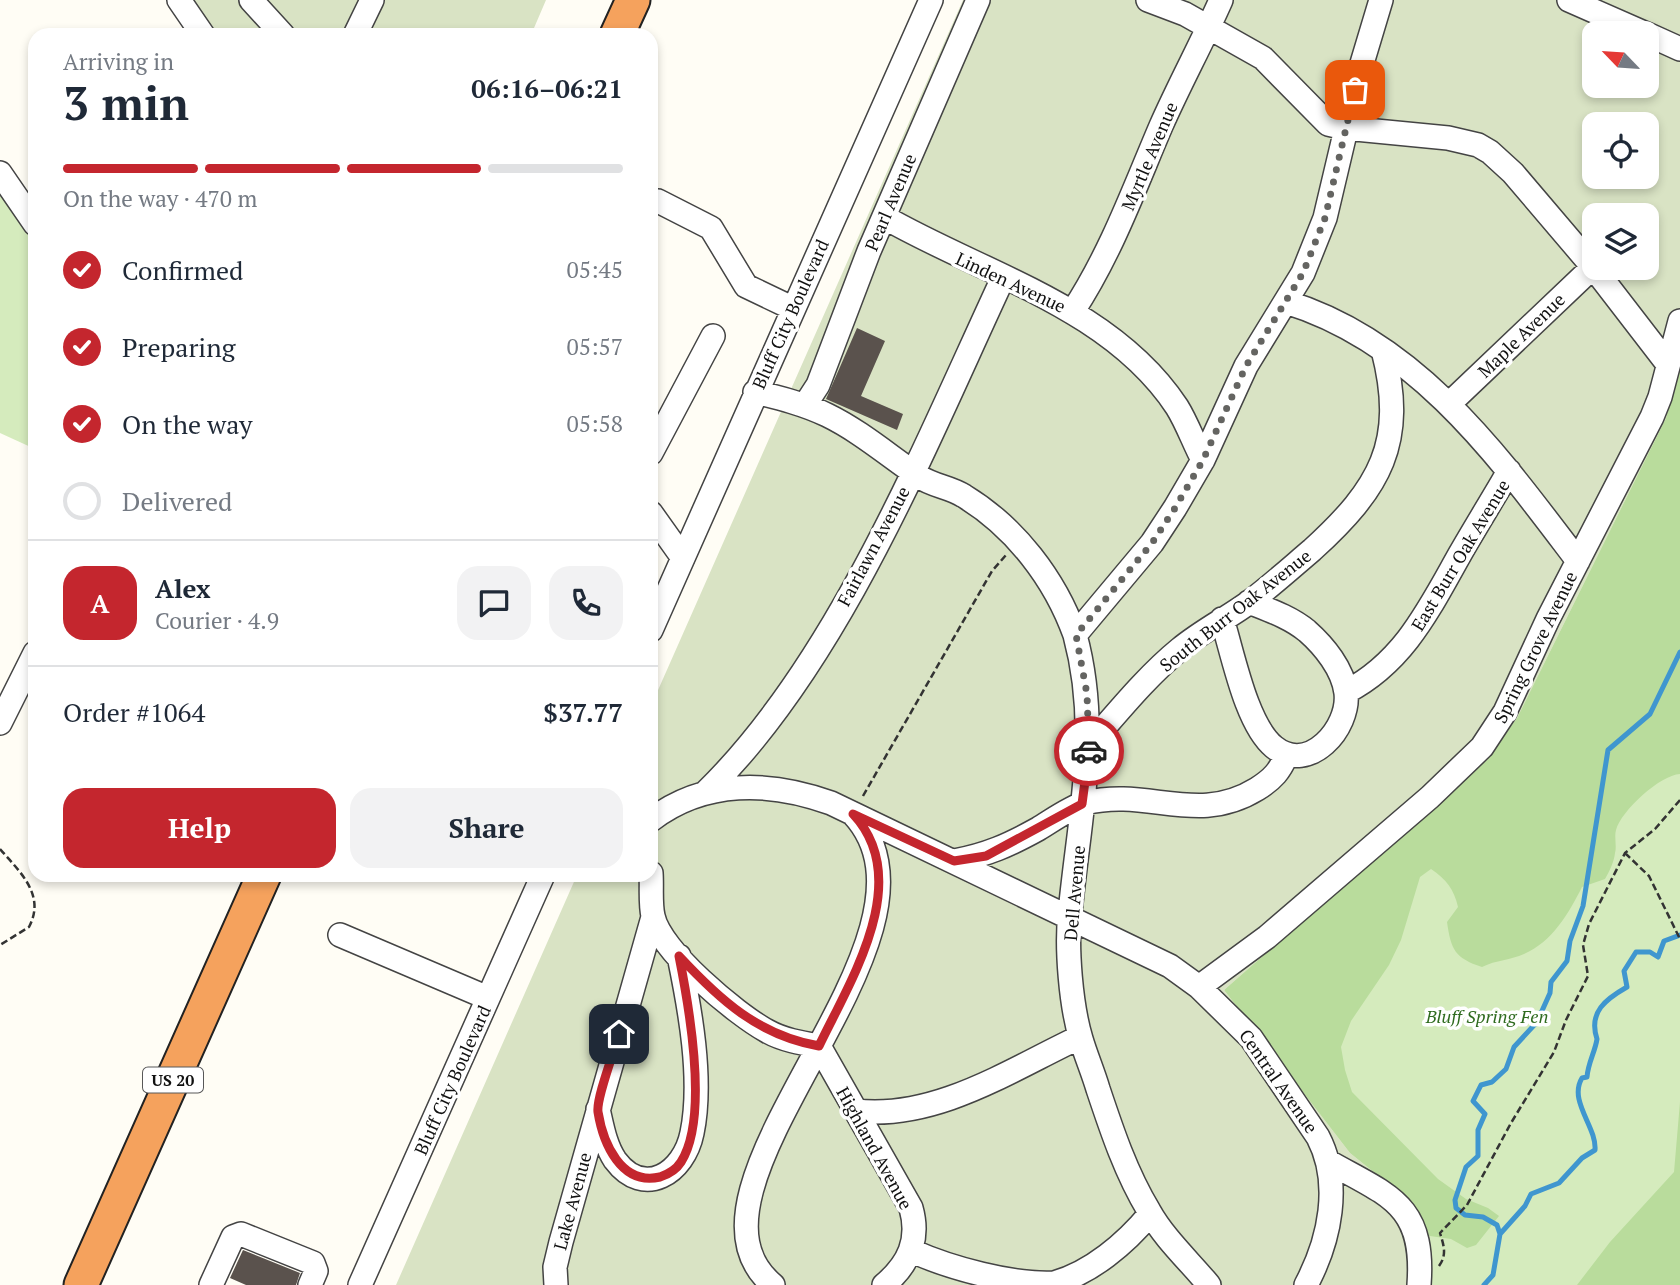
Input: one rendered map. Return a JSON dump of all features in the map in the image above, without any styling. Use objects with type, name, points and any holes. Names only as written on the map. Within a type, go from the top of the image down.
[{"type":"highway","points":[[620,28],[633,0]]},
{"type":"highway","points":[[641,28],[653,0]]},
{"type":"highway","name":"US 20","points":[[58,1285],[238,882]]},
{"type":"highway","name":"US 20","points":[[81,1285],[261,882]]},
{"type":"street","points":[[178,0],[198,28]]},
{"type":"street","points":[[251,0],[277,28]]},
{"type":"street","points":[[358,28],[372,0]]},
{"type":"street","name":"Bluff City Boulevard","points":[[658,614],[931,0]]},
{"type":"street","name":"Pearl Avenue","points":[[805,405],[823,372],[848,302],[978,0]]},
{"type":"street","points":[[1148,0],[1210,26],[1263,58],[1328,124],[1345,128],[1423,134],[1478,145],[1513,173],[1582,254]]},
{"type":"street","name":"Myrtle Avenue","points":[[1073,311],[1089,287],[1117,232],[1177,90],[1222,0]]},
{"type":"street","points":[[1076,635],[1152,543],[1203,460],[1246,366],[1303,273],[1325,218],[1345,128],[1381,0]]},
{"type":"street","points":[[1569,0],[1617,21]]},
{"type":"street","points":[[1659,40],[1680,49]]},
{"type":"street","points":[[0,173],[25,200]]},
{"type":"street","points":[[659,201],[712,229],[746,286],[792,308]]},
{"type":"street","name":"Linden Avenue","points":[[884,217],[1073,311],[1120,347],[1166,392],[1178,409],[1203,460]]},
{"type":"street","name":"Maple Avenue","points":[[1449,404],[1582,277]]},
{"type":"street","name":"Fairlawn Avenue","points":[[706,792],[747,747],[808,663],[862,570],[912,472],[1003,278]]},
{"type":"street","points":[[1603,280],[1667,363]]},
{"type":"street","points":[[1286,302],[1335,319],[1382,350],[1449,404],[1481,436],[1578,561]]},
{"type":"street","name":"Spring Grove Avenue","points":[[1199,988],[1267,937],[1430,797],[1482,747],[1506,712],[1548,619],[1652,417],[1680,321]]},
{"type":"street","points":[[658,440],[713,336]]},
{"type":"street","name":"South Burr Oak Avenue","points":[[1089,745],[1180,649],[1249,602],[1342,523],[1375,480],[1387,447],[1391,411],[1391,393],[1382,350]]},
{"type":"street","name":"Dell Avenue","points":[[755,392],[805,405],[845,425],[925,480],[960,493],[978,505],[1020,542],[1060,599],[1076,635],[1087,694],[1089,745],[1069,916],[1070,970],[1080,1037],[1119,1150],[1150,1214],[1209,1285]]},
{"type":"street","name":"East Burr Oak Avenue","points":[[1346,692],[1379,671],[1411,638],[1438,597],[1509,471]]},
{"type":"street","points":[[658,523],[682,558]]},
{"type":"street","points":[[1222,619],[1255,719],[1275,748],[1287,754],[1309,752],[1331,739],[1343,718],[1346,692],[1340,673],[1306,630],[1249,602]]},
{"type":"street","points":[[0,723],[28,667]]},
{"type":"street","points":[[954,861],[986,856],[1082,804],[1106,799],[1219,806],[1231,803],[1269,782],[1278,774],[1287,754]]},
{"type":"street","name":"Central Avenue","points":[[658,815],[677,803],[706,792],[747,787],[791,791],[831,803],[1152,956],[1199,988],[1251,1038],[1318,1137],[1329,1162]]},
{"type":"street","points":[[774,1285],[758,1269],[751,1257],[747,1226],[749,1206],[767,1148],[862,956],[877,909],[876,858],[863,825],[853,814]]},
{"type":"street","name":"Bluff City Boulevard","points":[[360,1285],[540,882]]},
{"type":"street","points":[[651,882],[653,916],[659,930],[679,956],[724,1000],[756,1024],[783,1038],[819,1046]]},
{"type":"street","name":"Lake Avenue","points":[[556,1285],[555,1267],[561,1242],[653,916]]},
{"type":"street","points":[[340,934],[488,998]]},
{"type":"street","points":[[598,1109],[610,1151],[622,1168],[641,1177],[652,1178],[673,1171],[681,1163],[692,1135],[695,1094],[693,1048],[679,956]]},
{"type":"street","points":[[856,1111],[888,1112],[930,1105],[973,1088],[1080,1037]]},
{"type":"street","name":"Highland Avenue","points":[[819,1046],[908,1200],[915,1222],[912,1251]]},
{"type":"street","points":[[1329,1162],[1389,1196],[1404,1209],[1415,1237],[1419,1284]]},
{"type":"street","points":[[1306,1285],[1322,1245],[1331,1209],[1329,1162]]},
{"type":"street","points":[[884,1285],[896,1275],[912,1251],[976,1275],[1024,1284],[1051,1283],[1107,1255],[1150,1214]]},
{"type":"street","points":[[211,1285],[233,1237],[241,1234],[313,1264],[316,1271],[310,1285]]},
{"type":"path","points":[[853,814],[992,571],[1020,542]]},
{"type":"path","points":[[1419,1284],[1434,1273],[1444,1259],[1445,1249],[1440,1233],[1463,1210],[1554,1052],[1566,1020],[1588,976],[1583,945],[1589,924],[1625,853],[1655,828],[1680,800]]},
{"type":"path","points":[[0,849],[21,872],[33,891],[35,902],[33,920],[23,931],[0,945]]},
{"type":"path","points":[[1625,853],[1649,876],[1680,939]]},
{"type":"green space","points":[[188,0],[546,0],[534,28],[210,28]]},
{"type":"green space","points":[[963,0],[1680,0],[1680,358],[1666,418],[1517,718],[1487,760],[1224,990],[1350,1153],[1414,1205],[1429,1260],[1428,1285],[396,1285],[574,882],[658,882],[658,690]]},
{"type":"green space","points":[[0,193],[28,235],[28,446],[0,433]]},
{"type":"green space","name":"Bluff Spring Fen","points":[[1680,358],[1680,1285],[1428,1285],[1224,990]]},
{"type":"green space","points":[[1680,358],[1680,774],[1652,787],[1625,813],[1616,830],[1612,866],[1605,879],[1582,887],[1551,934],[1534,949],[1519,956],[1482,967],[1460,956],[1450,940],[1447,922],[1458,907],[1452,890],[1431,869],[1420,877],[1401,940],[1389,965],[1351,1021],[1341,1047],[1352,1092],[1438,1179],[1466,1199],[1499,1216],[1476,1245],[1467,1248],[1451,1239],[1423,1235],[1414,1204],[1350,1153],[1224,990],[1487,760],[1517,718],[1666,418]]},
{"type":"green space","points":[[1680,1102],[1680,1285],[1577,1285],[1610,1242],[1674,1172]]},
{"type":"building","points":[[857,328],[885,341],[861,396],[903,414],[897,430],[826,399]]},
{"type":"building","points":[[243,1250],[300,1273],[296,1285],[246,1285],[230,1278]]},
{"type":"waterway","points":[[1484,1285],[1493,1275],[1500,1234],[1497,1225],[1483,1217],[1465,1215],[1456,1208],[1455,1200],[1466,1167],[1478,1156],[1478,1130],[1485,1114],[1473,1101],[1481,1085],[1492,1082],[1506,1069],[1514,1047],[1537,1022],[1550,993],[1551,982],[1567,961],[1570,941],[1583,906],[1608,750],[1650,714],[1680,652]]},
{"type":"waterway","points":[[1500,1234],[1525,1206],[1531,1194],[1559,1183],[1582,1158],[1595,1150],[1592,1132],[1578,1096],[1582,1078],[1587,1077],[1596,1044],[1597,1014],[1612,996],[1627,987],[1624,971],[1636,952],[1650,952],[1658,957],[1664,941],[1680,935]]},
{"type":"way so far","points":[[1089,751],[1087,694],[1076,635],[1152,543],[1175,508],[1215,436],[1246,366],[1303,273],[1325,218],[1355,90]]},
{"type":"route","points":[[619,1034],[598,1109],[610,1151],[622,1168],[631,1173],[652,1178],[664,1176],[681,1163],[692,1135],[694,1118],[693,1048],[679,956],[745,1017],[783,1038],[819,1046],[862,956],[877,909],[876,858],[871,840],[853,814],[954,861],[986,856],[1082,804],[1089,751]]}]
